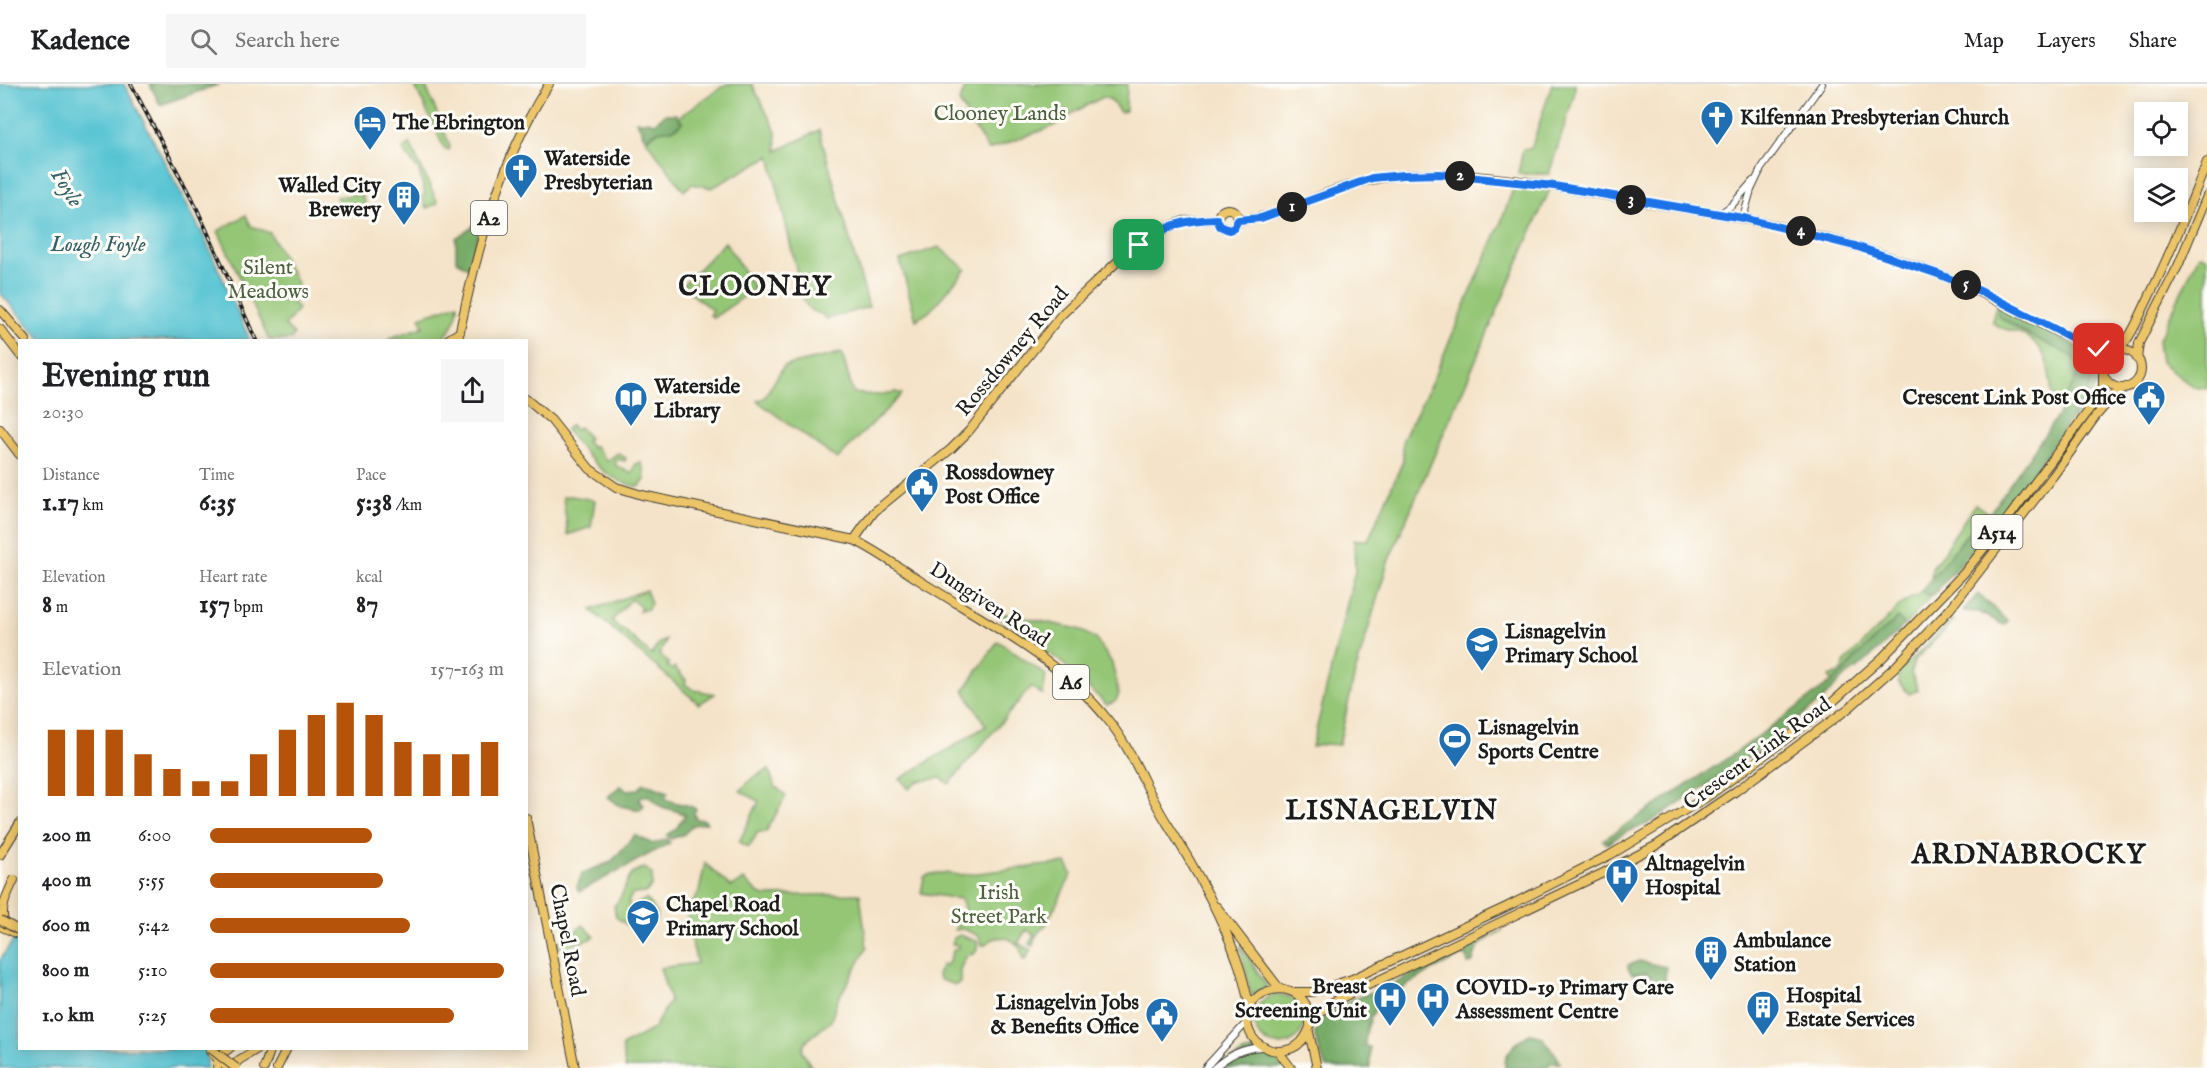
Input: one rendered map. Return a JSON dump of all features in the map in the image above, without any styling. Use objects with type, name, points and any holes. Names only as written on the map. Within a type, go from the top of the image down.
[{"type":"highway","name":"A2","points":[[459,336],[481,244],[503,180],[529,119],[549,84]]},
{"type":"highway","name":"A2","points":[[529,119],[555,84]]},
{"type":"highway","points":[[2104,363],[2127,341],[2185,218],[2207,162]]},
{"type":"highway","name":"A514","points":[[2126,387],[2133,384],[2139,376],[2140,367],[2137,358],[2139,343],[2178,266],[2207,196]]},
{"type":"highway","points":[[0,310],[25,339]]},
{"type":"highway","points":[[0,329],[18,352]]},
{"type":"highway","points":[[2115,351],[2129,351],[2137,358]]},
{"type":"highway","name":"A514","points":[[2103,374],[2104,363]]},
{"type":"highway","points":[[2103,374],[2110,384],[2120,388],[2126,387]]},
{"type":"highway","name":"Crescent Link Road","points":[[1294,992],[1313,992],[1352,979],[1506,907],[1610,855],[1707,797],[1809,722],[1882,658],[1964,573],[2100,397],[2103,374]]},
{"type":"highway","name":"Crescent Link Road","points":[[1309,1028],[1333,1002],[1346,995],[1582,883],[1663,841],[1849,708],[1896,666],[1950,609],[2053,476],[2096,416],[2113,396],[2126,387]]},
{"type":"highway","name":"Dungiven Road","points":[[528,401],[551,420],[590,469],[601,479],[616,487],[642,495],[854,540],[999,628],[1047,662],[1077,687],[1108,720],[1130,752],[1156,805],[1211,900],[1238,960],[1250,1008]]},
{"type":"highway","points":[[0,855],[18,826]]},
{"type":"highway","points":[[18,875],[3,897],[1,921],[18,930]]},
{"type":"highway","name":"Dungiven Road","points":[[1211,900],[1279,988]]},
{"type":"highway","points":[[1279,988],[1260,994],[1250,1008],[1248,1022],[1252,1036],[1263,1047],[1278,1051],[1292,1068]]},
{"type":"highway","name":"A514","points":[[1279,988],[1294,992]]},
{"type":"highway","points":[[1294,992],[1307,1005],[1317,1068]]},
{"type":"highway","name":"A514","points":[[1278,1051],[1296,1046],[1309,1028]]},
{"type":"highway","points":[[213,1050],[234,1067]]},
{"type":"highway","points":[[234,1067],[228,1050],[210,1051],[217,1064],[234,1067],[256,1050]]},
{"type":"highway","points":[[261,1067],[270,1050]]},
{"type":"highway","points":[[277,1068],[286,1050]]},
{"type":"main road","points":[[1238,220],[1261,218],[1372,178],[1422,174],[1513,180],[1743,218],[1855,246],[1980,291],[2086,345],[2115,351]]},
{"type":"main road","points":[[1228,209],[1237,214],[1238,220],[1234,228],[1229,230],[1220,226],[1217,219],[1222,211],[1228,209]]},
{"type":"main road","name":"Rossdowney Road","points":[[854,540],[874,512],[951,449],[969,430],[1061,315],[1117,262],[1139,245],[1173,225],[1184,221],[1217,219]]},
{"type":"main road","points":[[2086,345],[2104,363]]},
{"type":"main road","points":[[0,429],[18,452]]},
{"type":"main road","name":"Chapel Road","points":[[528,828],[575,1068]]},
{"type":"main road","points":[[0,906],[3,897]]},
{"type":"street","points":[[1720,214],[1732,205],[1755,179],[1822,84]]},
{"type":"street","points":[[1743,218],[1755,179]]},
{"type":"street","points":[[1205,1068],[1248,1022]]},
{"type":"street","points":[[1214,1068],[1242,1050],[1263,1047]]},
{"type":"green space","points":[[150,84],[220,84],[160,105]]},
{"type":"green space","points":[[414,84],[425,84],[450,146],[449,150],[444,148]]},
{"type":"green space","points":[[726,84],[752,84],[776,131],[777,151],[819,130],[869,307],[826,319],[822,314],[810,310],[803,299],[770,156],[712,188],[692,184],[684,191],[646,140]]},
{"type":"green space","name":"Clooney Lands","points":[[967,84],[1127,84],[1126,111],[1120,112],[1111,100],[1103,97],[1054,126],[988,150],[959,102]]},
{"type":"green space","points":[[1552,84],[1575,84],[1574,96],[1549,174],[1518,174],[1523,149],[1531,149]]},
{"type":"green space","points":[[666,114],[676,114],[682,122],[674,129],[659,131],[645,138],[636,121],[654,123]]},
{"type":"green space","points":[[410,144],[437,201],[437,204],[426,208],[422,197],[425,194],[419,171],[403,150]]},
{"type":"green space","points":[[1515,183],[1550,189],[1388,562],[1354,677],[1339,745],[1325,744],[1312,747],[1355,571],[1354,540],[1368,540],[1403,461],[1403,439],[1431,384],[1501,222]]},
{"type":"green space","points":[[361,194],[368,210],[343,212],[336,197]]},
{"type":"green space","name":"Silent Meadows","points":[[246,215],[251,226],[270,233],[297,283],[291,295],[298,309],[285,326],[294,334],[292,339],[269,339],[218,231]]},
{"type":"green space","points":[[478,219],[482,222],[468,268],[456,260],[456,238],[471,228]]},
{"type":"green space","points":[[725,242],[755,289],[713,318],[710,315],[713,311],[682,286]]},
{"type":"green space","points":[[939,247],[966,269],[929,312],[916,320],[900,260]]},
{"type":"green space","points":[[2199,255],[2207,257],[2207,389],[2193,387],[2161,362],[2158,341]]},
{"type":"green space","points":[[458,304],[454,322],[443,338],[388,339],[423,327],[420,317]]},
{"type":"green space","points":[[1996,305],[2074,345],[2093,362],[2096,371],[2094,389],[2074,419],[2061,411],[2064,400],[2052,394],[2048,366],[2041,350],[2027,337],[2000,328],[1992,321]]},
{"type":"green space","points":[[1998,306],[2087,353],[2096,367],[2087,395],[2020,492],[1934,594],[1926,595],[1922,590],[1979,519],[1989,514],[2061,411],[2077,375],[2082,370],[2072,356],[2025,333],[2001,318],[1998,315]]},
{"type":"green space","points":[[842,353],[853,393],[876,395],[896,392],[902,394],[837,459],[757,401],[764,398],[784,366]]},
{"type":"green space","points":[[571,425],[575,430],[579,427],[589,438],[586,441],[592,448],[595,446],[607,461],[618,453],[626,458],[625,461],[617,459],[615,465],[632,474],[635,465],[640,462],[644,468],[645,480],[639,487],[626,484],[606,473],[589,458],[565,430]]},
{"type":"green space","points":[[563,497],[595,500],[591,527],[568,535]]},
{"type":"green space","points":[[1975,504],[1998,520],[1905,625],[1897,618],[1854,659],[1846,671],[1832,681],[1829,677],[1843,671],[1844,663],[1899,607],[1913,596],[1915,597],[1931,581],[1932,567],[1946,550]]},
{"type":"green space","points":[[646,590],[651,603],[648,609],[639,611],[641,608],[631,599],[612,621],[651,655],[659,643],[666,640],[659,655],[669,663],[667,666],[672,670],[674,667],[686,680],[685,684],[694,690],[715,694],[699,704],[591,610]]},
{"type":"green space","points":[[1978,594],[2008,621],[2004,625],[1979,612],[1963,611]]},
{"type":"green space","points":[[996,612],[1078,629],[1096,639],[1112,663],[1119,694],[1115,702],[1107,705],[1060,661],[995,615]]},
{"type":"green space","points":[[1897,618],[1905,625],[1863,664],[1842,679],[1823,699],[1766,745],[1647,824],[1624,833],[1607,844],[1603,840],[1737,752],[1846,671],[1854,659]]},
{"type":"green space","points":[[1950,621],[1954,621],[1914,661],[1911,672],[1918,690],[1909,694],[1898,682],[1899,672]]},
{"type":"green space","points":[[998,641],[1046,675],[1043,695],[1031,687],[949,784],[941,778],[919,781],[909,789],[900,779],[986,726],[964,690]]},
{"type":"green space","points":[[769,769],[774,785],[786,796],[766,832],[758,832],[749,847],[739,842],[759,801],[740,791],[752,778]]},
{"type":"green space","points":[[644,783],[668,792],[665,798],[668,800],[696,809],[694,813],[696,819],[705,820],[707,823],[693,825],[684,834],[671,839],[667,835],[676,829],[685,815],[659,805],[650,796],[642,796],[639,801],[644,805],[640,810],[620,806],[608,797],[620,786],[627,790],[639,789]]},
{"type":"green space","points":[[635,835],[653,844],[667,839],[670,843],[579,892],[577,887],[582,873],[611,862]]},
{"type":"green space","points":[[705,863],[731,887],[744,880],[759,894],[765,896],[860,894],[867,948],[837,1001],[831,1021],[804,1043],[802,1051],[811,1066],[808,1068],[625,1068],[622,1046],[653,1029],[670,1001],[660,968],[697,963],[687,924],[688,911],[699,892]]},
{"type":"green space","name":"Irish Street Park","points":[[1066,863],[1072,874],[1045,926],[1037,934],[1033,946],[1029,944],[1034,934],[1026,930],[1018,943],[1031,950],[1023,960],[1019,947],[1009,939],[997,938],[982,945],[979,936],[963,929],[955,930],[960,915],[967,916],[961,899],[921,893],[924,877],[932,874],[960,875]]},
{"type":"green space","points":[[645,868],[652,874],[652,886],[645,893],[633,894],[629,904],[631,908],[646,899],[657,913],[656,920],[632,929],[616,917],[614,906],[629,878],[638,870]]},
{"type":"green space","points":[[583,925],[595,937],[555,949],[559,941],[570,936]]},
{"type":"green space","points":[[1503,930],[1480,946],[1473,963],[1468,964],[1466,954],[1431,971],[1389,996],[1385,994],[1373,1013],[1366,1032],[1365,1047],[1370,1048],[1370,1068],[1326,1068],[1315,1032],[1321,1020],[1333,1010],[1353,999],[1389,986]]},
{"type":"green space","points":[[960,935],[977,941],[977,950],[973,955],[968,954],[960,969],[960,983],[955,985],[940,980],[937,974],[942,965],[947,965],[954,949],[957,949],[958,945],[952,944],[954,938]]},
{"type":"green space","points":[[1240,945],[1267,986],[1251,995]]},
{"type":"green space","points":[[1639,961],[1666,967],[1665,980],[1662,984],[1647,973],[1632,974],[1628,965]]},
{"type":"green space","points":[[1274,995],[1284,995],[1297,1002],[1304,1015],[1304,1025],[1297,1038],[1284,1045],[1274,1045],[1265,1041],[1258,1034],[1254,1025],[1254,1015],[1258,1006],[1265,999]]},
{"type":"green space","points":[[1530,1034],[1543,1037],[1560,1063],[1550,1063],[1547,1068],[1505,1068],[1509,1052],[1520,1040]]},
{"type":"green space","points":[[1255,1050],[1272,1056],[1286,1068],[1218,1068],[1243,1053]]},
{"type":"water","name":"Lough Foyle","points":[[0,84],[124,84],[205,239],[250,339],[41,339],[0,293]]},
{"type":"water","points":[[18,933],[18,1050],[210,1050],[207,1055],[207,1068],[0,1068],[0,960]]},
{"type":"railway","points":[[131,84],[197,209],[256,339]]},
{"type":"place","name":"Kilfennan Presbyterian Church","points":[[1717,146]]},
{"type":"place","name":"The Ebrington","points":[[370,151]]},
{"type":"place","name":"Waterside Presbyterian","points":[[521,199]]},
{"type":"place","name":"Walled City Brewery","points":[[404,226]]},
{"type":"place","name":"Crescent Link Post Office","points":[[2149,426]]},
{"type":"place","name":"Waterside Library","points":[[631,427]]},
{"type":"place","name":"Rossdowney Post Office","points":[[922,513]]},
{"type":"place","name":"Lisnagelvin Primary School","points":[[1482,672]]},
{"type":"place","name":"Lisnagelvin Sports Centre","points":[[1455,768]]},
{"type":"place","name":"Altnagelvin Hospital","points":[[1622,904]]},
{"type":"place","name":"Chapel Road Primary School","points":[[643,945]]},
{"type":"place","name":"Ambulance Station","points":[[1711,981]]},
{"type":"place","name":"Breast Screening Unit","points":[[1390,1027]]},
{"type":"place","name":"COVID-19 Primary Care Assessment Centre","points":[[1433,1028]]},
{"type":"place","name":"Hospital Estate Services","points":[[1763,1036]]},
{"type":"place","name":"Lisnagelvin Jobs & Benefits Office","points":[[1162,1043]]},
{"type":"district","name":"CLOONEY","points":[[755,286]]},
{"type":"district","name":"LISNAGELVIN","points":[[1392,810]]},
{"type":"district","name":"ARDNABROCKY","points":[[2029,854]]},
{"type":"route","points":[[1139,245],[1158,232],[1184,221],[1217,219],[1222,228],[1229,230],[1234,228],[1238,220],[1261,218],[1372,178],[1439,174],[1513,180],[1743,218],[1855,246],[1980,291],[2086,345],[2099,349]]},
{"type":"water label","name":"Foyle","points":[[68,187]]}]
